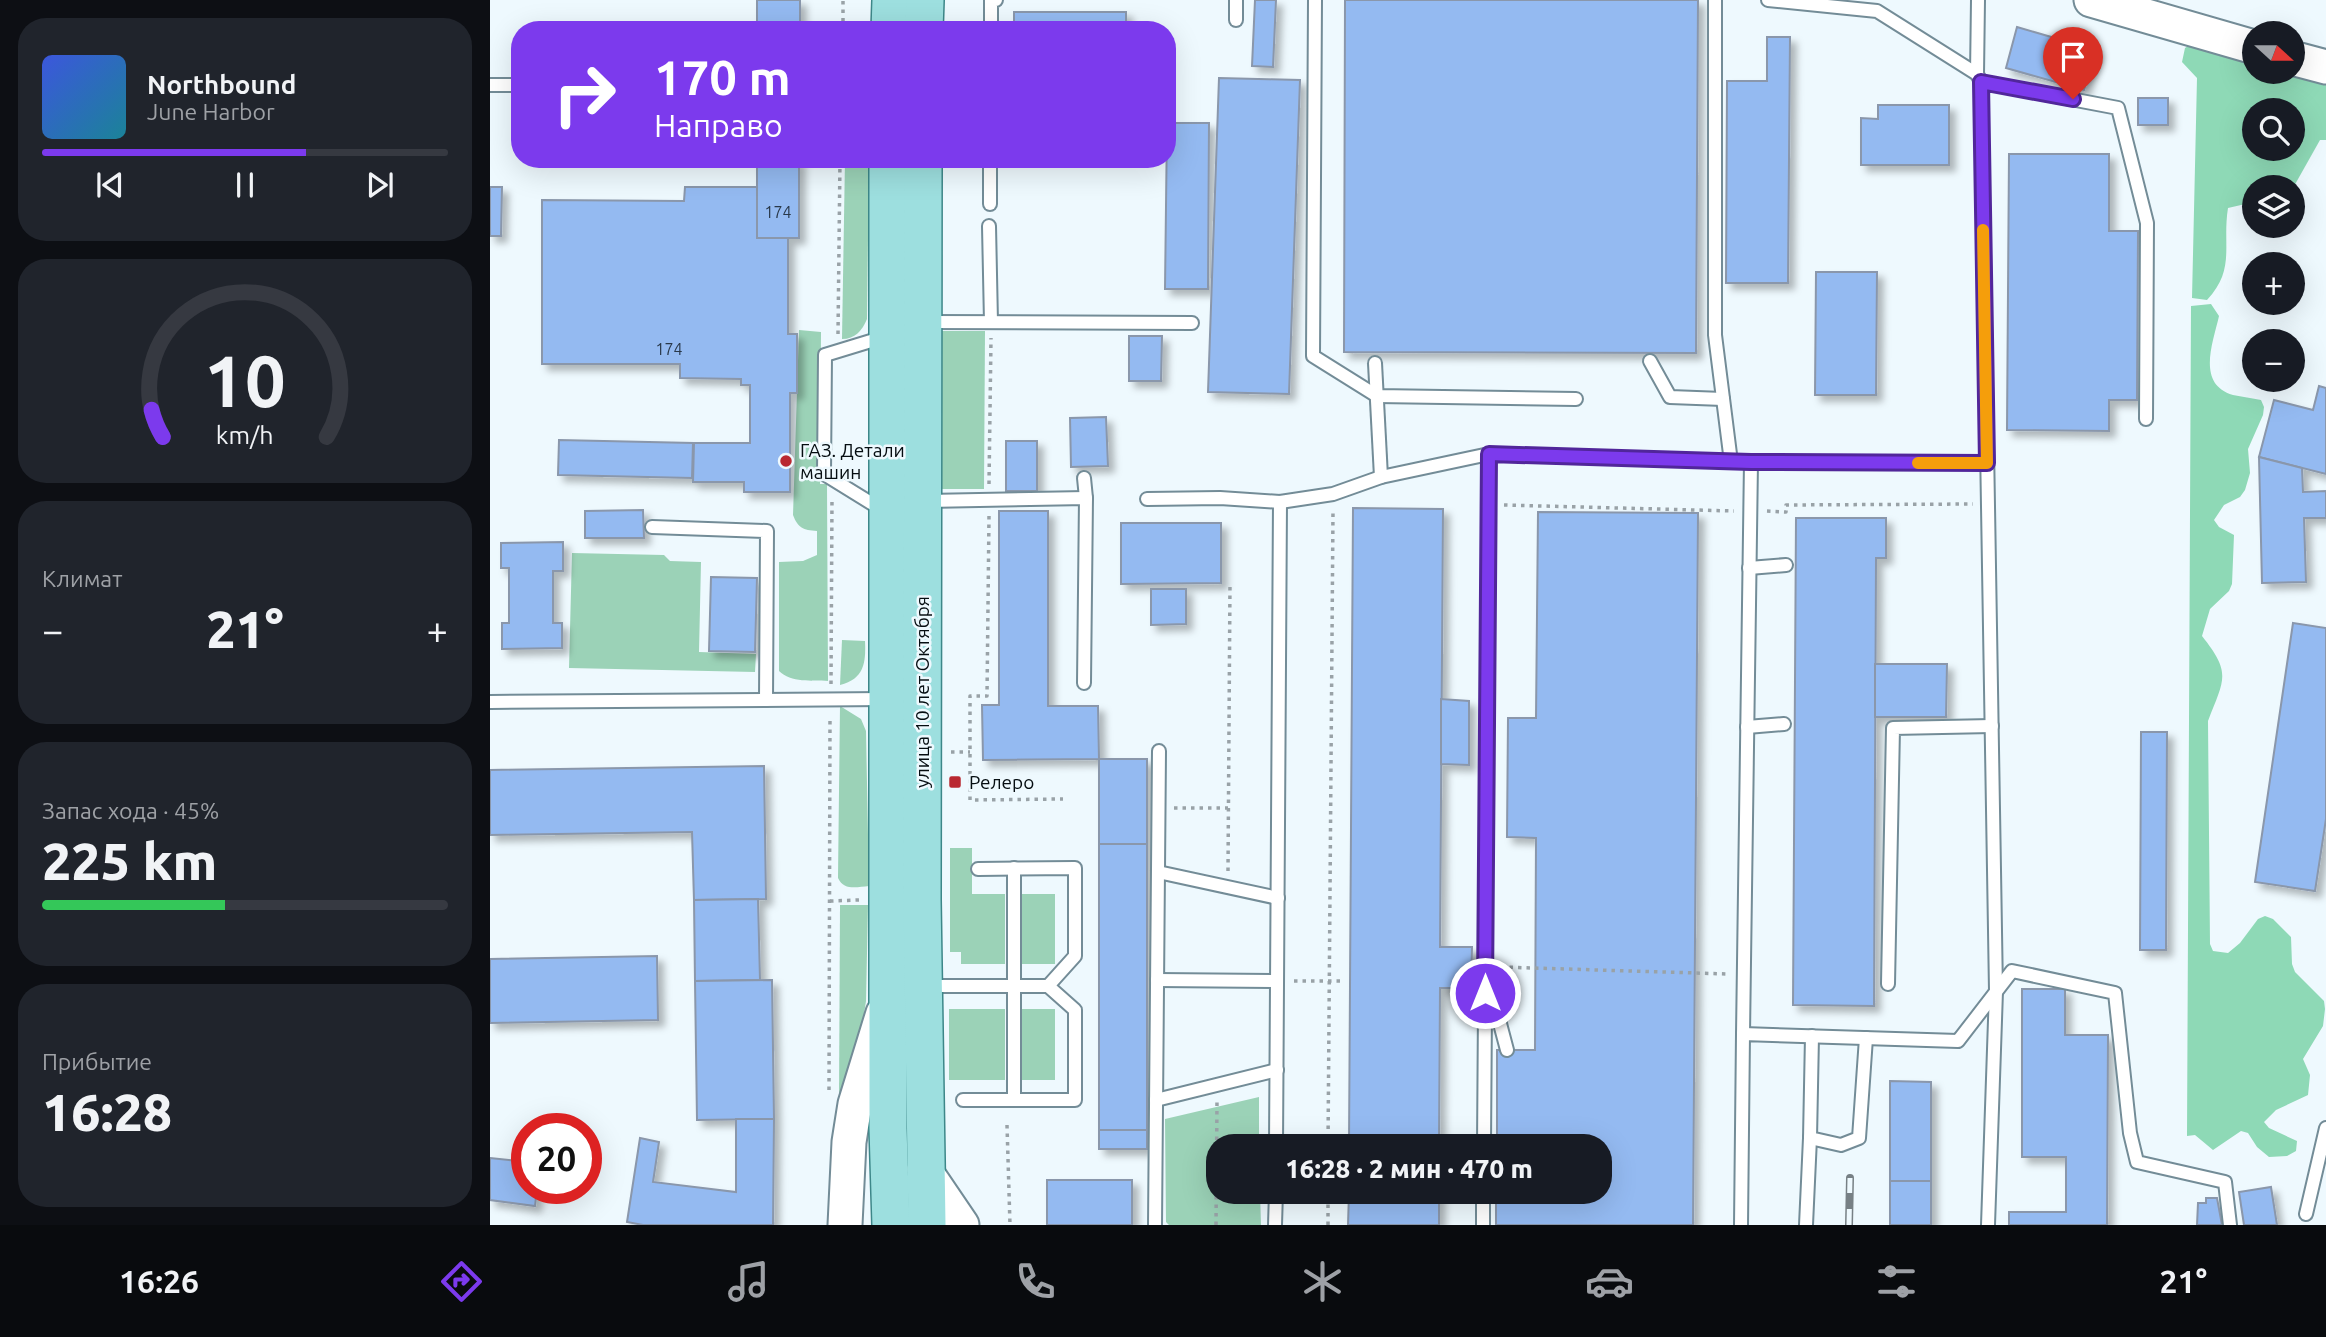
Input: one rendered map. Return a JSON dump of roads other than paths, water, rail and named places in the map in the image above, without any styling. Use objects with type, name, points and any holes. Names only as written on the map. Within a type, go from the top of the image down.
[{"type":"main road","points":[[890,21],[891,0]]},
{"type":"main road","points":[[925,0],[925,21]]},
{"type":"main road","points":[[2091,0],[2242,44]]},
{"type":"main road","points":[[2305,61],[2326,67]]},
{"type":"main road","name":"улица 10 лет Октября","points":[[888,168],[888,1128],[891,1225]]},
{"type":"main road","name":"улица 10 лет Октября","points":[[923,168],[923,986],[927,1225]]},
{"type":"main road","points":[[845,1225],[849,1142],[855,1104],[888,997]]},
{"type":"main road","points":[[849,1142],[860,1126],[873,1123],[888,1128]]},
{"type":"main road","points":[[924,1169],[962,1225]]},
{"type":"lane","points":[[990,21],[991,0],[996,0]]},
{"type":"lane","points":[[1236,0],[1236,20]]},
{"type":"lane","points":[[1315,0],[1313,355],[1377,396],[1576,399]]},
{"type":"lane","points":[[1716,0],[1715,335],[1731,462]]},
{"type":"lane","points":[[1768,0],[1877,11],[1979,78],[2118,108],[2147,223],[2146,419]]},
{"type":"lane","points":[[1978,0],[1996,991],[1988,1225]]},
{"type":"lane","points":[[490,85],[511,85]]},
{"type":"lane","points":[[989,204],[990,168]]},
{"type":"lane","points":[[989,226],[991,321]]},
{"type":"lane","points":[[923,322],[1192,323]]},
{"type":"lane","points":[[888,336],[825,355],[824,474],[888,514]]},
{"type":"lane","points":[[1650,362],[1670,397],[1723,399]]},
{"type":"lane","points":[[1375,363],[1381,477]]},
{"type":"lane","points":[[1147,499],[1220,498],[1280,502],[1333,494],[1381,477],[1489,454],[1731,462],[1987,463]]},
{"type":"lane","points":[[1484,1134],[1489,454]]},
{"type":"lane","points":[[1741,1225],[1751,462]]},
{"type":"lane","points":[[1084,478],[1084,683]]},
{"type":"lane","points":[[923,502],[1086,498]]},
{"type":"lane","points":[[1276,1134],[1280,502]]},
{"type":"lane","points":[[652,527],[767,531],[765,700]]},
{"type":"lane","points":[[1749,568],[1786,565]]},
{"type":"lane","points":[[490,702],[888,699]]},
{"type":"lane","points":[[1747,727],[1784,724]]},
{"type":"lane","points":[[1888,984],[1893,728],[1992,726]]},
{"type":"lane","points":[[1156,1225],[1158,751]]},
{"type":"lane","points":[[978,869],[1075,868],[1075,956],[1048,986]]},
{"type":"lane","points":[[1014,869],[1014,1100]]},
{"type":"lane","points":[[1158,872],[1278,898]]},
{"type":"lane","points":[[1485,967],[1507,1050]]},
{"type":"lane","points":[[1743,1034],[1958,1041],[2012,971],[2115,993],[2130,1133],[2137,1162],[2225,1182],[2230,1225]]},
{"type":"lane","points":[[1157,980],[1277,981]]},
{"type":"lane","points":[[923,986],[1048,986],[1075,1010],[1075,1100],[963,1100]]},
{"type":"lane","points":[[1807,1225],[1812,1036]]},
{"type":"lane","points":[[1810,1138],[1842,1145],[1859,1138],[1866,1038]]},
{"type":"lane","points":[[1156,1100],[1276,1070]]},
{"type":"lane","points":[[2306,1214],[2326,1128]]},
{"type":"lane","points":[[1275,1225],[1276,1204]]},
{"type":"lane","points":[[1483,1204],[1483,1225]]},
{"type":"railway","points":[[1849,1225],[1850,1178]]},
{"type":"place","name":"ГАЗ. Детали машин","points":[[786,461]]},
{"type":"place","name":"Релеро","points":[[955,782]]}]
